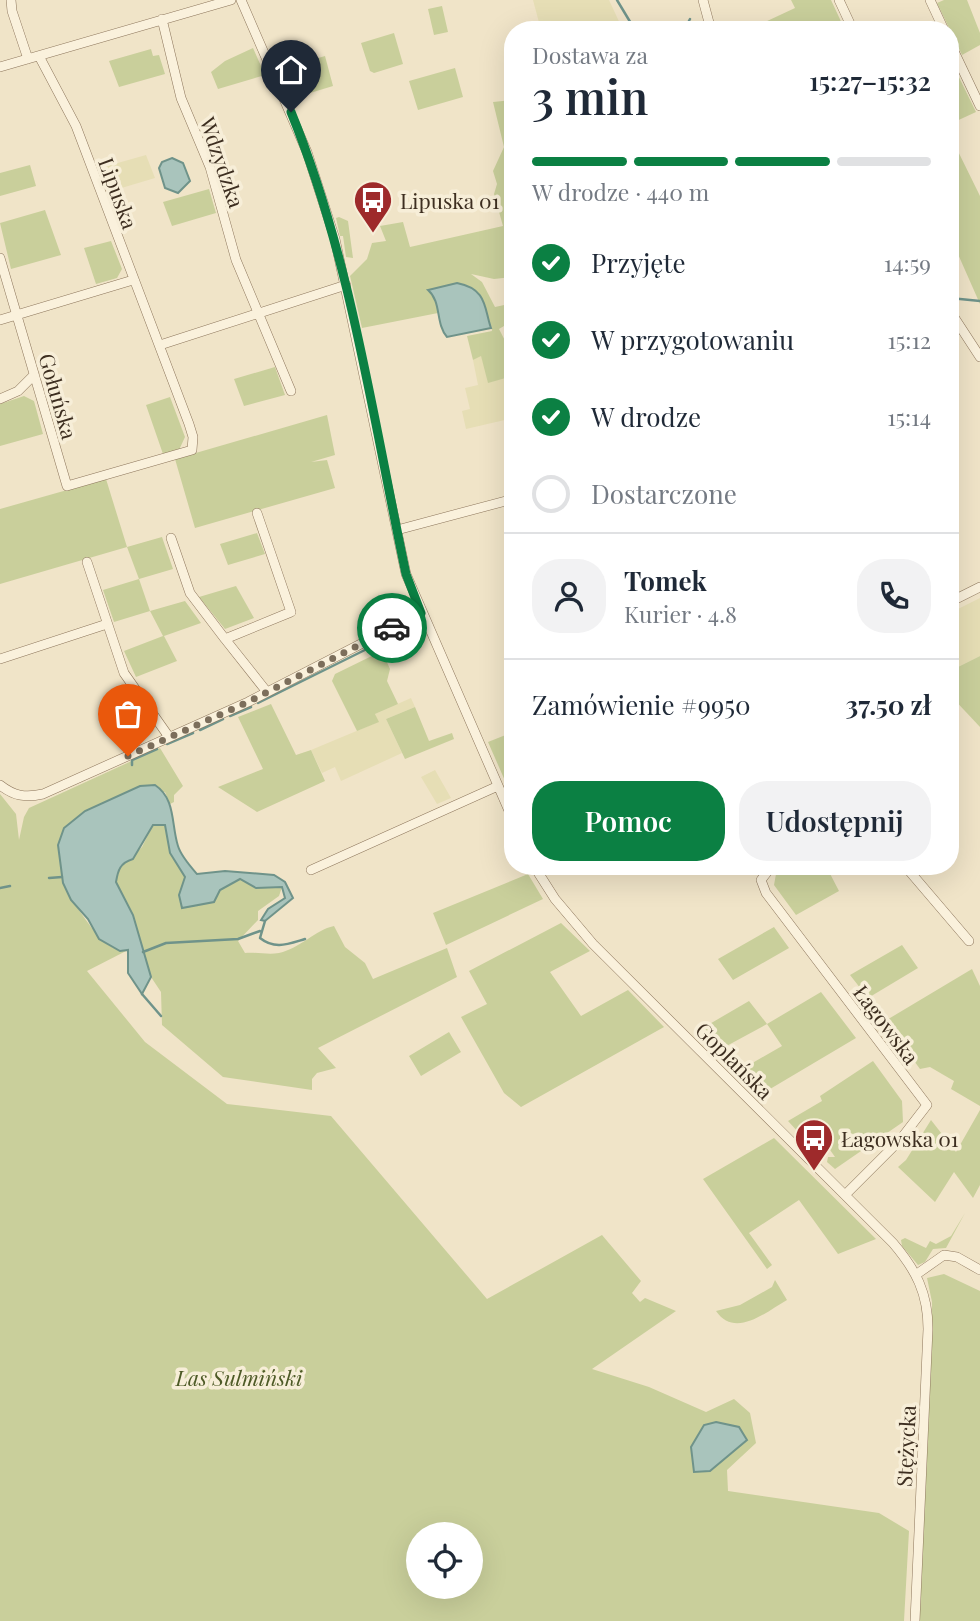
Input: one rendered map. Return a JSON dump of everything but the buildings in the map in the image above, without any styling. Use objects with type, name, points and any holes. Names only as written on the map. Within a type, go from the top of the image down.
[{"type":"street","points":[[11,0],[28,59]]},
{"type":"street","points":[[0,67],[231,0]]},
{"type":"street","points":[[241,0],[307,152],[331,226],[346,285],[406,574],[504,800]]},
{"type":"street","points":[[703,0],[709,21]]},
{"type":"street","points":[[839,0],[849,21]]},
{"type":"street","points":[[930,0],[940,21]]},
{"type":"street","name":"Wdzydzka","points":[[162,19],[181,98],[210,167],[236,260],[291,391]]},
{"type":"street","name":"Lipuska","points":[[39,56],[76,126],[193,436],[192,450],[67,486]]},
{"type":"street","points":[[959,62],[980,106]]},
{"type":"street","name":"Gołuńska","points":[[0,258],[67,486]]},
{"type":"street","points":[[0,320],[133,281]]},
{"type":"street","points":[[160,345],[346,285]]},
{"type":"street","points":[[959,326],[980,357]]},
{"type":"street","points":[[0,399],[18,391],[34,375]]},
{"type":"street","points":[[397,530],[504,502]]},
{"type":"street","points":[[225,639],[291,612],[257,513]]},
{"type":"street","points":[[171,538],[190,593],[267,692]]},
{"type":"street","points":[[87,562],[124,673],[169,737]]},
{"type":"street","points":[[959,598],[980,587]]},
{"type":"street","points":[[0,785],[11,794],[43,794],[267,692],[421,613]]},
{"type":"street","points":[[0,659],[107,624]]},
{"type":"street","points":[[312,870],[498,786]]},
{"type":"street","name":"Goplańska","points":[[540,875],[555,900],[593,944],[893,1243],[918,1274]]},
{"type":"street","name":"Łagowska","points":[[765,875],[761,880],[766,893],[927,1105],[900,1140],[845,1195]]},
{"type":"street","points":[[913,875],[969,941]]},
{"type":"street","points":[[918,1274],[944,1255],[957,1257],[980,1269]]},
{"type":"street","name":"Stężycka","points":[[915,1621],[928,1329],[926,1299],[918,1274]]},
{"type":"shaded area","points":[[533,0],[609,0],[619,21],[539,21]]},
{"type":"shaded area","points":[[146,155],[155,178],[108,192],[100,168]]},
{"type":"shaded area","points":[[481,355],[489,382],[504,378],[504,420],[466,429],[462,411],[470,409],[465,388],[478,385],[473,360]]},
{"type":"shaded area","points":[[980,598],[980,656],[959,666],[959,608]]},
{"type":"shaded area","points":[[411,698],[415,707],[386,719],[402,753],[341,781],[335,767],[322,773],[311,750],[378,722],[375,714]]},
{"type":"shaded area","points":[[435,770],[451,798],[437,804],[421,777]]},
{"type":"green space","points":[[791,0],[831,0],[841,21],[767,21],[795,8]]},
{"type":"green space","points":[[944,0],[967,0],[980,33],[980,45],[962,55],[959,49],[959,21],[946,21],[937,3]]},
{"type":"green space","points":[[442,6],[448,32],[434,35],[428,9]]},
{"type":"green space","points":[[394,33],[403,64],[374,73],[370,71],[361,43]]},
{"type":"green space","points":[[253,48],[265,75],[218,89],[211,72],[225,61]]},
{"type":"green space","points":[[151,49],[153,56],[159,55],[165,74],[119,87],[109,61]]},
{"type":"green space","points":[[325,56],[333,86],[297,97],[293,89],[287,91],[278,70]]},
{"type":"green space","points":[[455,68],[463,97],[418,110],[409,81]]},
{"type":"green space","points":[[959,77],[976,112],[959,120]]},
{"type":"green space","points":[[504,101],[504,147],[493,102]]},
{"type":"green space","points":[[504,147],[504,278],[494,279],[471,274],[482,282],[495,307],[504,305],[504,326],[499,329],[504,339],[504,379],[488,383],[481,356],[473,360],[467,336],[492,331],[491,325],[466,285],[457,283],[428,290],[436,300],[438,313],[362,328],[350,276],[367,259],[372,243],[386,241],[380,226],[403,222],[410,247],[503,226],[494,194],[497,184],[493,171]]},
{"type":"green space","points":[[959,153],[980,196],[980,304],[959,256]]},
{"type":"green space","points":[[30,165],[36,186],[0,196],[0,173]]},
{"type":"green space","points":[[209,189],[216,213],[172,226],[163,202]]},
{"type":"green space","points":[[45,210],[61,255],[11,269],[0,223]]},
{"type":"green space","points":[[336,218],[348,221],[353,258],[346,257],[343,236],[340,236]]},
{"type":"green space","points":[[111,241],[122,269],[117,278],[96,284],[84,248]]},
{"type":"green space","points":[[275,367],[285,395],[244,406],[234,379]]},
{"type":"green space","points":[[24,396],[34,401],[43,434],[0,446],[0,404]]},
{"type":"green space","points":[[170,397],[185,437],[179,450],[163,454],[146,405]]},
{"type":"green space","points":[[327,415],[335,455],[311,462],[327,460],[335,488],[195,528],[175,459]]},
{"type":"green space","points":[[106,479],[127,547],[0,584],[0,509]]},
{"type":"green space","points":[[257,533],[265,554],[228,565],[220,544]]},
{"type":"green space","points":[[162,537],[173,569],[139,579],[127,547]]},
{"type":"green space","points":[[139,579],[150,611],[114,622],[103,590]]},
{"type":"green space","points":[[236,586],[254,618],[225,629],[199,597]]},
{"type":"green space","points":[[185,601],[201,623],[164,636],[177,661],[136,677],[124,651],[163,636],[150,611]]},
{"type":"green space","points":[[382,651],[390,669],[387,681],[398,704],[375,714],[379,722],[357,731],[332,681],[335,674]]},
{"type":"green space","points":[[980,656],[980,727],[959,705],[959,666]]},
{"type":"green space","points":[[271,704],[296,755],[311,750],[325,781],[257,812],[218,787],[263,769],[238,717]]},
{"type":"green space","points":[[415,707],[429,741],[452,733],[454,739],[405,759],[386,719]]},
{"type":"green space","points":[[504,736],[504,778],[488,742]]},
{"type":"green space","name":"Las Sulmiński","points":[[160,748],[183,786],[174,795],[174,802],[170,804],[165,792],[132,790],[125,794],[71,900],[102,940],[119,950],[128,950],[87,971],[145,1042],[227,1104],[331,1116],[487,1299],[602,1235],[641,1281],[632,1293],[640,1302],[645,1298],[676,1311],[592,1369],[649,1387],[706,1412],[734,1399],[750,1413],[756,1443],[727,1470],[728,1491],[879,1513],[909,1531],[904,1621],[0,1621],[0,794],[16,814],[19,840],[29,808]]},
{"type":"green space","points":[[153,825],[165,825],[170,853],[185,877],[179,895],[183,908],[213,902],[220,890],[240,879],[256,888],[282,887],[279,896],[258,911],[258,920],[238,941],[245,953],[271,954],[287,951],[320,931],[334,926],[345,947],[365,963],[373,979],[447,948],[457,977],[318,1048],[336,1068],[317,1073],[312,1079],[312,1090],[223,1077],[162,1025],[161,992],[151,977],[133,915],[116,882],[119,869],[142,847]]},
{"type":"green space","points":[[526,875],[529,875],[543,899],[446,945],[433,913]]},
{"type":"green space","points":[[776,875],[831,875],[839,891],[796,915],[774,885]]},
{"type":"green space","points":[[561,923],[590,951],[550,972],[581,1016],[628,990],[664,1027],[521,1107],[504,1093],[461,1017],[487,1004],[469,971]]},
{"type":"green space","points":[[774,927],[789,948],[733,980],[718,959]]},
{"type":"green space","points":[[902,945],[918,968],[868,998],[850,975]]},
{"type":"green space","points":[[972,969],[980,986],[980,1106],[951,1089],[954,1081],[930,1067],[920,1069],[885,1021]]},
{"type":"green space","points":[[821,992],[856,1038],[765,1092],[742,1069],[782,1046],[767,1024]]},
{"type":"green space","points":[[749,1001],[767,1024],[721,1049],[701,1029]]},
{"type":"green space","points":[[449,1032],[461,1052],[421,1076],[409,1056]]},
{"type":"green space","points":[[873,1061],[902,1101],[903,1122],[835,1169],[827,1162],[828,1157],[835,1157],[828,1147],[822,1158],[788,1121],[822,1101],[820,1096]]},
{"type":"green space","points":[[980,1110],[980,1185],[973,1198],[954,1172],[935,1202],[898,1167],[906,1160],[931,1120],[956,1152]]},
{"type":"green space","points":[[774,1138],[876,1239],[838,1254],[799,1200],[749,1233],[772,1265],[767,1269],[703,1179]]},
{"type":"green space","points":[[965,1213],[946,1248],[933,1249],[925,1262],[918,1265],[902,1246],[901,1240],[905,1238],[926,1248],[930,1241],[936,1244],[951,1236]]},
{"type":"green space","points":[[944,1274],[980,1291],[980,1621],[918,1621],[932,1330],[932,1302],[927,1278]]},
{"type":"green space","points":[[775,1280],[787,1300],[760,1316],[741,1323],[732,1323],[716,1311],[740,1305],[772,1287]]},
{"type":"water","points":[[172,158],[183,163],[190,181],[178,193],[165,188],[159,168],[162,162]]},
{"type":"water","points":[[457,283],[480,295],[491,328],[447,337],[435,300],[428,290]]},
{"type":"water","points":[[155,785],[170,805],[179,850],[197,874],[225,871],[274,875],[285,882],[293,898],[265,921],[261,920],[268,909],[285,898],[282,887],[256,888],[240,879],[220,890],[214,902],[182,908],[179,895],[185,877],[170,853],[165,825],[153,825],[133,859],[120,868],[116,882],[133,915],[151,977],[142,994],[128,973],[128,950],[120,951],[99,939],[88,919],[71,900],[63,883],[58,845],[64,828],[85,811],[140,786]]},
{"type":"water","points":[[716,1422],[739,1427],[747,1440],[710,1471],[694,1472],[691,1447],[704,1425]]},
{"type":"waterway","points":[[617,0],[630,21]]},
{"type":"waterway","points":[[959,299],[980,301]]},
{"type":"waterway","points":[[258,703],[385,640]]},
{"type":"waterway","points":[[230,716],[251,707]]},
{"type":"waterway","points":[[200,730],[223,719]]},
{"type":"waterway","points":[[167,744],[193,733]]},
{"type":"waterway","points":[[132,765],[132,760],[157,749]]},
{"type":"waterway","points":[[49,878],[62,877]]},
{"type":"waterway","points":[[0,888],[10,886]]},
{"type":"waterway","points":[[265,921],[260,938],[266,942],[282,945],[305,939]]},
{"type":"waterway","points":[[143,952],[166,943],[238,939],[260,931]]},
{"type":"waterway","points":[[142,994],[161,1016]]},
{"type":"way so far","points":[[128,756],[248,702],[392,628]]},
{"type":"place","name":"Lipuska 01","points":[[373,234]]},
{"type":"place","name":"Łagowska 01","points":[[814,1172]]},
{"type":"route","points":[[291,112],[328,213],[339,252],[406,574],[421,613],[392,628]]}]
